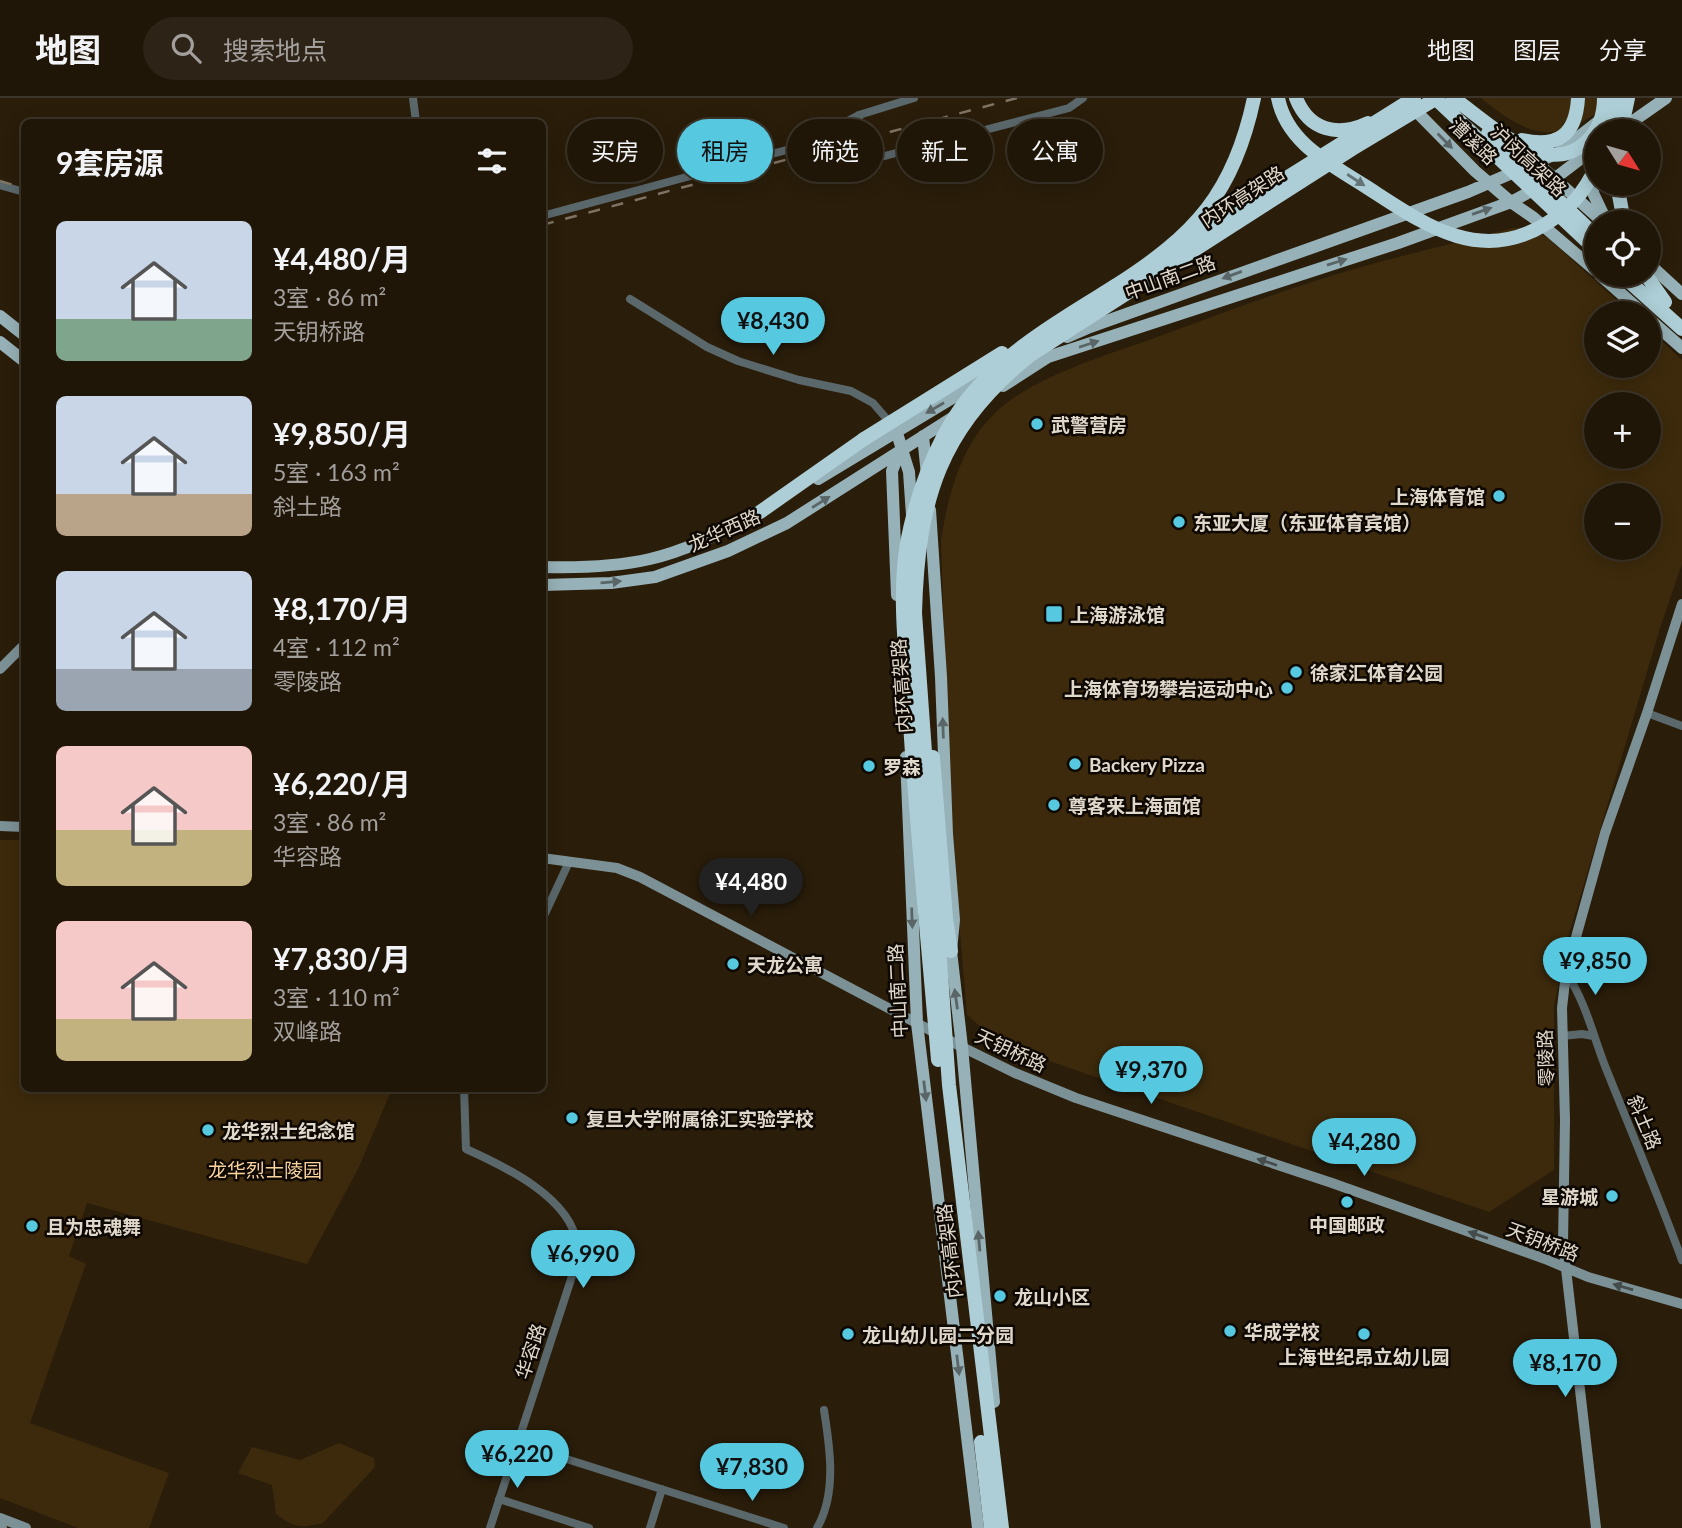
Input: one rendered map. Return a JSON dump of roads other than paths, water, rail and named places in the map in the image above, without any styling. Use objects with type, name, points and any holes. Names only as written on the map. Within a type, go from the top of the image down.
[{"type":"highway","points":[[1152,262],[1196,223],[1221,190],[1245,136],[1254,98]]},
{"type":"highway","points":[[1278,98],[1283,116],[1291,130],[1310,150],[1419,220],[1460,238],[1498,242],[1538,229],[1570,209],[1584,189]]},
{"type":"highway","points":[[1296,98],[1308,118],[1332,131],[1342,132],[1360,127],[1385,115]]},
{"type":"highway","name":"内环高架路","points":[[991,1528],[940,1081],[915,794],[904,615],[907,544],[917,505],[950,425],[986,377],[1014,352],[1414,98]]},
{"type":"highway","name":"内环高架路","points":[[1002,1528],[949,1085],[915,614],[918,549],[923,520],[949,449],[960,429],[990,389],[1010,371],[1056,337],[1436,98]]},
{"type":"highway","name":"沪闵高架路","points":[[1436,98],[1584,239]]},
{"type":"highway","points":[[1452,98],[1513,141],[1548,155],[1570,153],[1596,131],[1604,98]]},
{"type":"highway","points":[[1452,98],[1584,224]]},
{"type":"highway","points":[[1493,126],[1521,140],[1551,142],[1569,132],[1575,122],[1578,98]]},
{"type":"highway","points":[[1612,119],[1618,98]]},
{"type":"highway","points":[[1623,119],[1629,98]]},
{"type":"highway","points":[[1635,287],[1682,330]]},
{"type":"highway","points":[[1649,287],[1682,318]]},
{"type":"highway","points":[[1654,287],[1665,302]]},
{"type":"highway","points":[[760,512],[922,401],[1050,327]]},
{"type":"highway","points":[[919,677],[927,695],[951,951]]},
{"type":"main road","name":"漕溪路","points":[[1403,98],[1489,183],[1584,261]]},
{"type":"main road","name":"漕溪路","points":[[1464,98],[1590,210]]},
{"type":"main road","name":"中山南二路","points":[[951,951],[941,923],[909,472],[896,430],[1004,366],[1090,327],[1537,164],[1558,153],[1629,98]]},
{"type":"main road","points":[[1637,119],[1666,98]]},
{"type":"main road","name":"中山南二路","points":[[978,1528],[917,1023],[892,507],[892,471],[900,450],[1048,357],[1398,243],[1511,202],[1555,179],[1584,156]]},
{"type":"main road","points":[[1661,275],[1682,295]]},
{"type":"main road","name":"漕溪路","points":[[1614,287],[1630,301]]},
{"type":"main road","points":[[0,316],[21,333]]},
{"type":"main road","points":[[1661,329],[1682,348]]},
{"type":"main road","points":[[0,342],[21,359]]},
{"type":"main road","name":"龙华西路","points":[[546,567],[610,566],[650,559],[681,549],[760,512],[896,430]]},
{"type":"main road","name":"中山南二路","points":[[923,436],[930,501],[941,677],[947,834],[954,920],[951,951],[962,1046],[1001,1490],[1007,1528]]},
{"type":"main road","name":"龙华西路","points":[[546,584],[611,583],[655,577],[689,566],[787,523],[900,450]]},
{"type":"street","points":[[413,98],[416,119]]},
{"type":"street","points":[[546,215],[798,147],[859,115],[899,100],[914,98]]},
{"type":"street","points":[[859,115],[861,151],[865,157],[873,159],[1069,108],[1083,98]]},
{"type":"street","points":[[0,185],[21,191]]},
{"type":"street","points":[[630,299],[707,347],[738,361],[799,380],[851,391],[873,403],[896,430]]},
{"type":"street","name":"零陵路","points":[[1596,1528],[1563,1243],[1565,1120],[1562,1008],[1566,973],[1605,833],[1682,604]]},
{"type":"street","points":[[0,669],[21,648]]},
{"type":"street","points":[[1647,713],[1682,726]]},
{"type":"street","points":[[0,827],[21,827]]},
{"type":"street","name":"天钥桥路","points":[[546,859],[617,868],[640,877],[1015,1073],[1076,1098],[1332,1183],[1588,1276],[1682,1304]]},
{"type":"street","points":[[546,911],[569,862]]},
{"type":"street","name":"斜土路","points":[[1566,973],[1580,995],[1593,1036],[1682,1260]]},
{"type":"street","points":[[1562,1035],[1593,1036]]},
{"type":"street","name":"华容路","points":[[464,1092],[466,1149],[509,1169],[555,1204],[567,1217],[578,1247],[575,1267],[516,1443],[491,1528]]},
{"type":"street","points":[[817,1528],[822,1519],[830,1475],[824,1410]]},
{"type":"street","points":[[516,1443],[784,1528]]},
{"type":"street","points":[[650,1528],[662,1489]]},
{"type":"street","points":[[499,1499],[559,1523],[589,1528]]},
{"type":"street","points":[[0,1518],[26,1528]]},
{"type":"railway","points":[[546,224],[1017,98]]},
{"type":"railway","points":[[0,181],[21,187]]},
{"type":"place","name":"武警营房","points":[[1037,424]]},
{"type":"place","name":"上海体育馆","points":[[1499,496]]},
{"type":"place","name":"东亚大厦（东亚体育宾馆）","points":[[1179,522]]},
{"type":"place","name":"上海游泳馆","points":[[1054,614]]},
{"type":"place","name":"徐家汇体育公园","points":[[1296,672]]},
{"type":"place","name":"上海体育场攀岩运动中心","points":[[1287,688]]},
{"type":"place","name":"Backery Pizza","points":[[1075,764]]},
{"type":"place","name":"罗森","points":[[869,766]]},
{"type":"place","name":"尊客来上海面馆","points":[[1054,805]]},
{"type":"place","name":"天龙公寓","points":[[733,964]]},
{"type":"place","name":"复旦大学附属徐汇实验学校","points":[[572,1118]]},
{"type":"place","name":"龙华烈士纪念馆","points":[[208,1130]]},
{"type":"place","name":"星游城","points":[[1612,1196]]},
{"type":"place","name":"中国邮政","points":[[1347,1202]]},
{"type":"place","name":"且为忠魂舞","points":[[32,1226]]},
{"type":"place","name":"龙山小区","points":[[1000,1296]]},
{"type":"place","name":"华成学校","points":[[1230,1331]]},
{"type":"place","name":"龙山幼儿园二分园","points":[[848,1334]]},
{"type":"place","name":"上海世纪昂立幼儿园","points":[[1364,1334]]},
{"type":"park label","name":"龙华烈士陵园","points":[[265,1169]]}]
